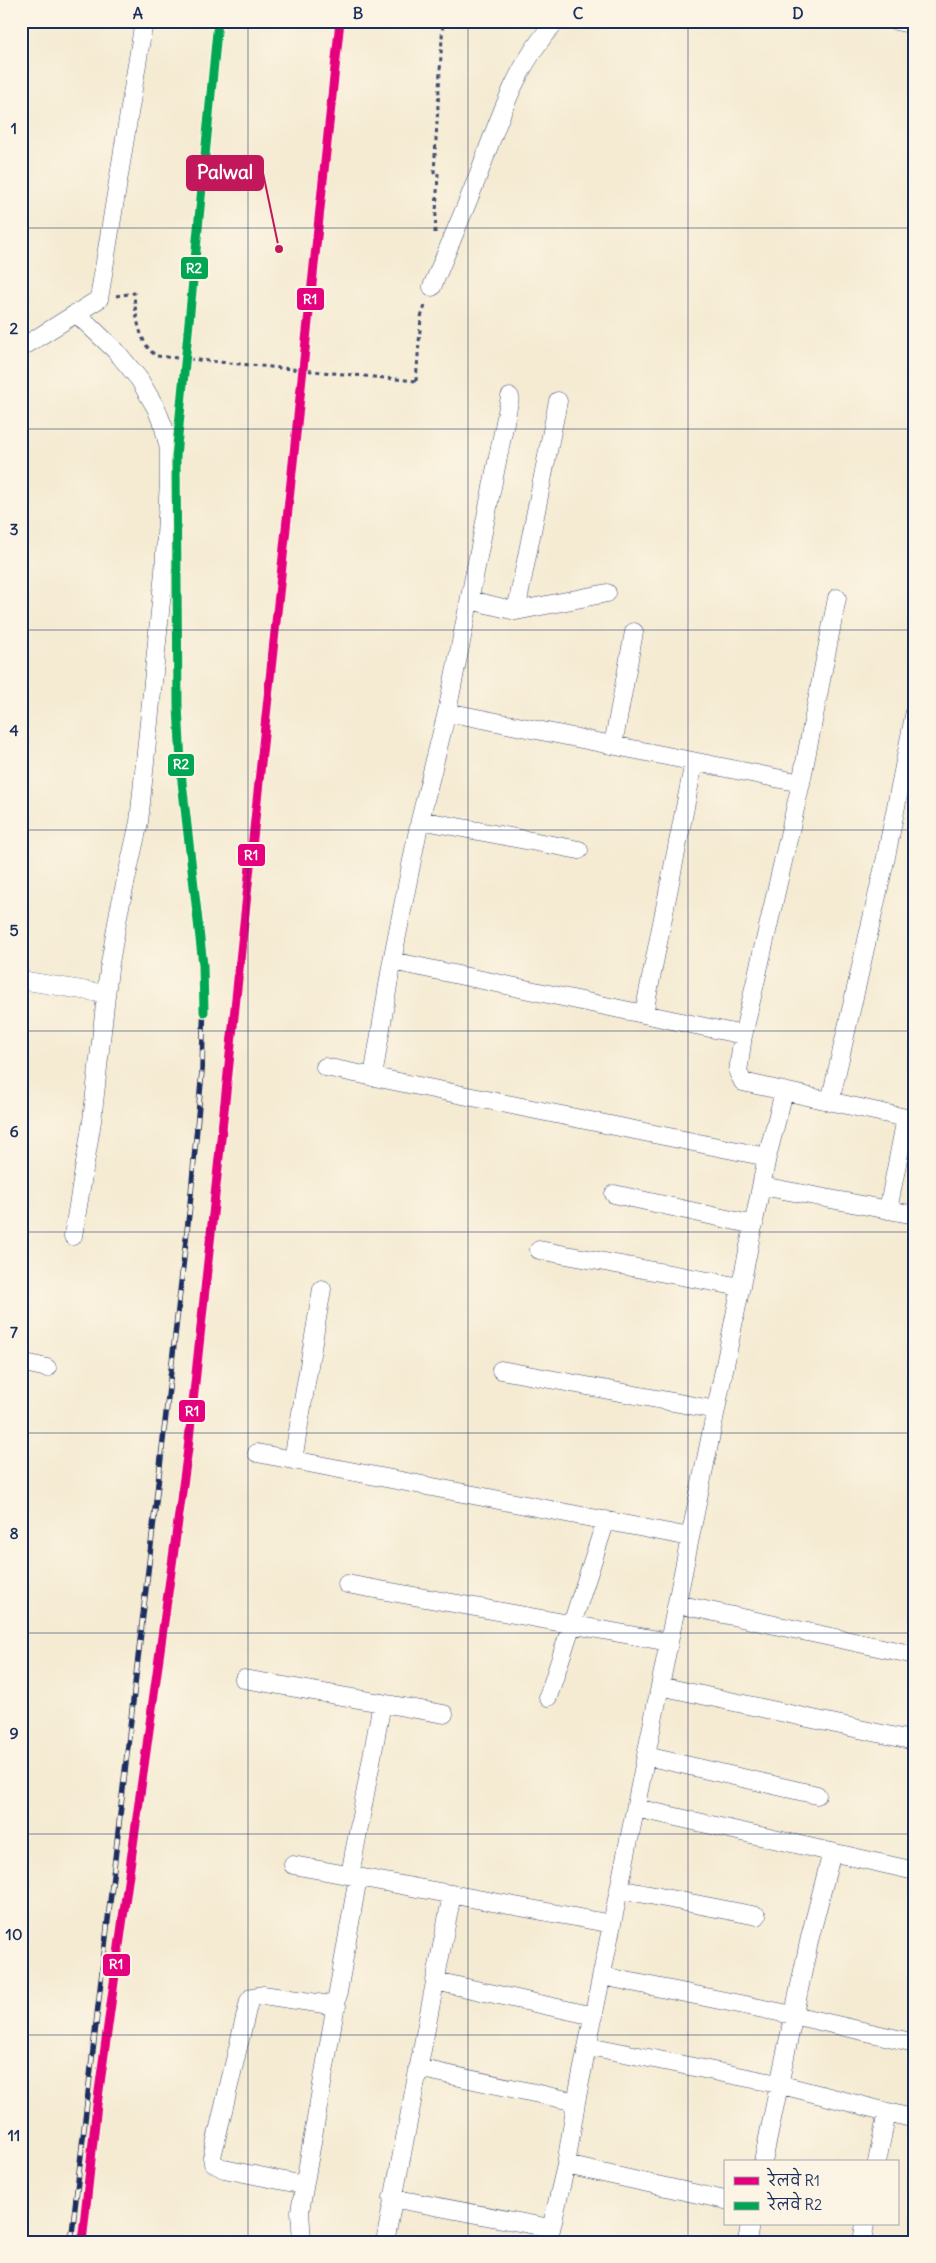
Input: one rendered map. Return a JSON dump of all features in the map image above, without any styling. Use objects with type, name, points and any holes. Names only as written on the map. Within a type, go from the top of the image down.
[{"type":"street","points":[[21,348],[98,299],[144,21]]},
{"type":"street","points":[[432,286],[502,112],[524,66],[545,33],[556,21]]},
{"type":"street","points":[[896,21],[915,25]]},
{"type":"street","points":[[73,1236],[92,1121],[106,994],[119,911],[139,822],[164,572],[169,481],[169,449],[164,428],[139,379],[116,351],[76,313]]},
{"type":"street","points":[[373,1077],[392,961],[420,820],[447,712],[510,397]]},
{"type":"street","points":[[516,611],[558,401]]},
{"type":"street","points":[[470,600],[516,611],[607,593]]},
{"type":"street","points":[[837,598],[801,783],[743,1036],[738,1072],[743,1082],[910,1119],[888,1210]]},
{"type":"street","points":[[613,745],[634,632]]},
{"type":"street","points":[[830,1102],[886,856],[915,710]]},
{"type":"street","points":[[447,712],[801,783]]},
{"type":"street","points":[[644,1014],[694,762]]},
{"type":"street","points":[[420,820],[578,850]]},
{"type":"street","points":[[392,961],[743,1036]]},
{"type":"street","points":[[21,980],[106,994]]},
{"type":"street","points":[[326,1068],[767,1157]]},
{"type":"street","points":[[392,2198],[549,2235],[566,2165],[576,2102],[589,2046],[767,1157],[784,1092]]},
{"type":"street","points":[[762,1186],[915,1215]]},
{"type":"street","points":[[614,1194],[754,1225]]},
{"type":"street","points":[[539,1250],[741,1287]]},
{"type":"street","points":[[293,1460],[322,1289]]},
{"type":"street","points":[[21,1362],[47,1368]]},
{"type":"street","points":[[501,1370],[716,1410]]},
{"type":"street","points":[[257,1453],[690,1537]]},
{"type":"street","points":[[548,1697],[606,1520]]},
{"type":"street","points":[[347,1584],[669,1642]]},
{"type":"street","points":[[677,1604],[915,1654]]},
{"type":"street","points":[[244,1679],[444,1714]]},
{"type":"street","points":[[660,1686],[915,1741]]},
{"type":"street","points":[[302,2242],[300,2211],[337,2006],[354,1876],[382,1703]]},
{"type":"street","points":[[646,1756],[818,1795]]},
{"type":"street","points":[[636,1808],[915,1871]]},
{"type":"street","points":[[763,2160],[810,1937],[832,1852]]},
{"type":"street","points":[[293,1865],[612,1924]]},
{"type":"street","points":[[619,1889],[757,1916]]},
{"type":"street","points":[[384,2242],[452,1894]]},
{"type":"street","points":[[602,1976],[793,2015],[915,2043]]},
{"type":"street","points":[[435,1981],[594,2016]]},
{"type":"street","points":[[304,2185],[224,2169],[216,2166],[212,2157],[249,2002],[252,1997],[263,1995],[337,2006]]},
{"type":"street","points":[[589,2046],[778,2084],[915,2119]]},
{"type":"street","points":[[418,2068],[576,2102]]},
{"type":"street","points":[[877,2160],[887,2112]]},
{"type":"street","points":[[566,2165],[724,2200]]},
{"type":"street","points":[[747,2242],[750,2226]]},
{"type":"street","points":[[862,2242],[865,2226]]},
{"type":"path","points":[[435,239],[438,173],[434,173],[443,21]]},
{"type":"path","points":[[98,299],[134,293],[135,313],[145,346],[157,356],[416,381],[421,317],[432,286]]},
{"type":"railway","points":[[71,2242],[190,1205],[202,1071],[203,965],[182,782],[178,706],[176,457],[218,21]]},
{"type":"railway","points":[[82,2242],[97,2105],[188,1449],[340,21]]},
{"type":"rail line","name":"R2","points":[[204,1012],[203,965],[182,782],[178,706],[176,457],[218,21]]},
{"type":"rail line","name":"R1","points":[[82,2242],[97,2105],[188,1449],[340,21]]},
{"type":"place","name":"Palwal","points":[[279,249]]}]
